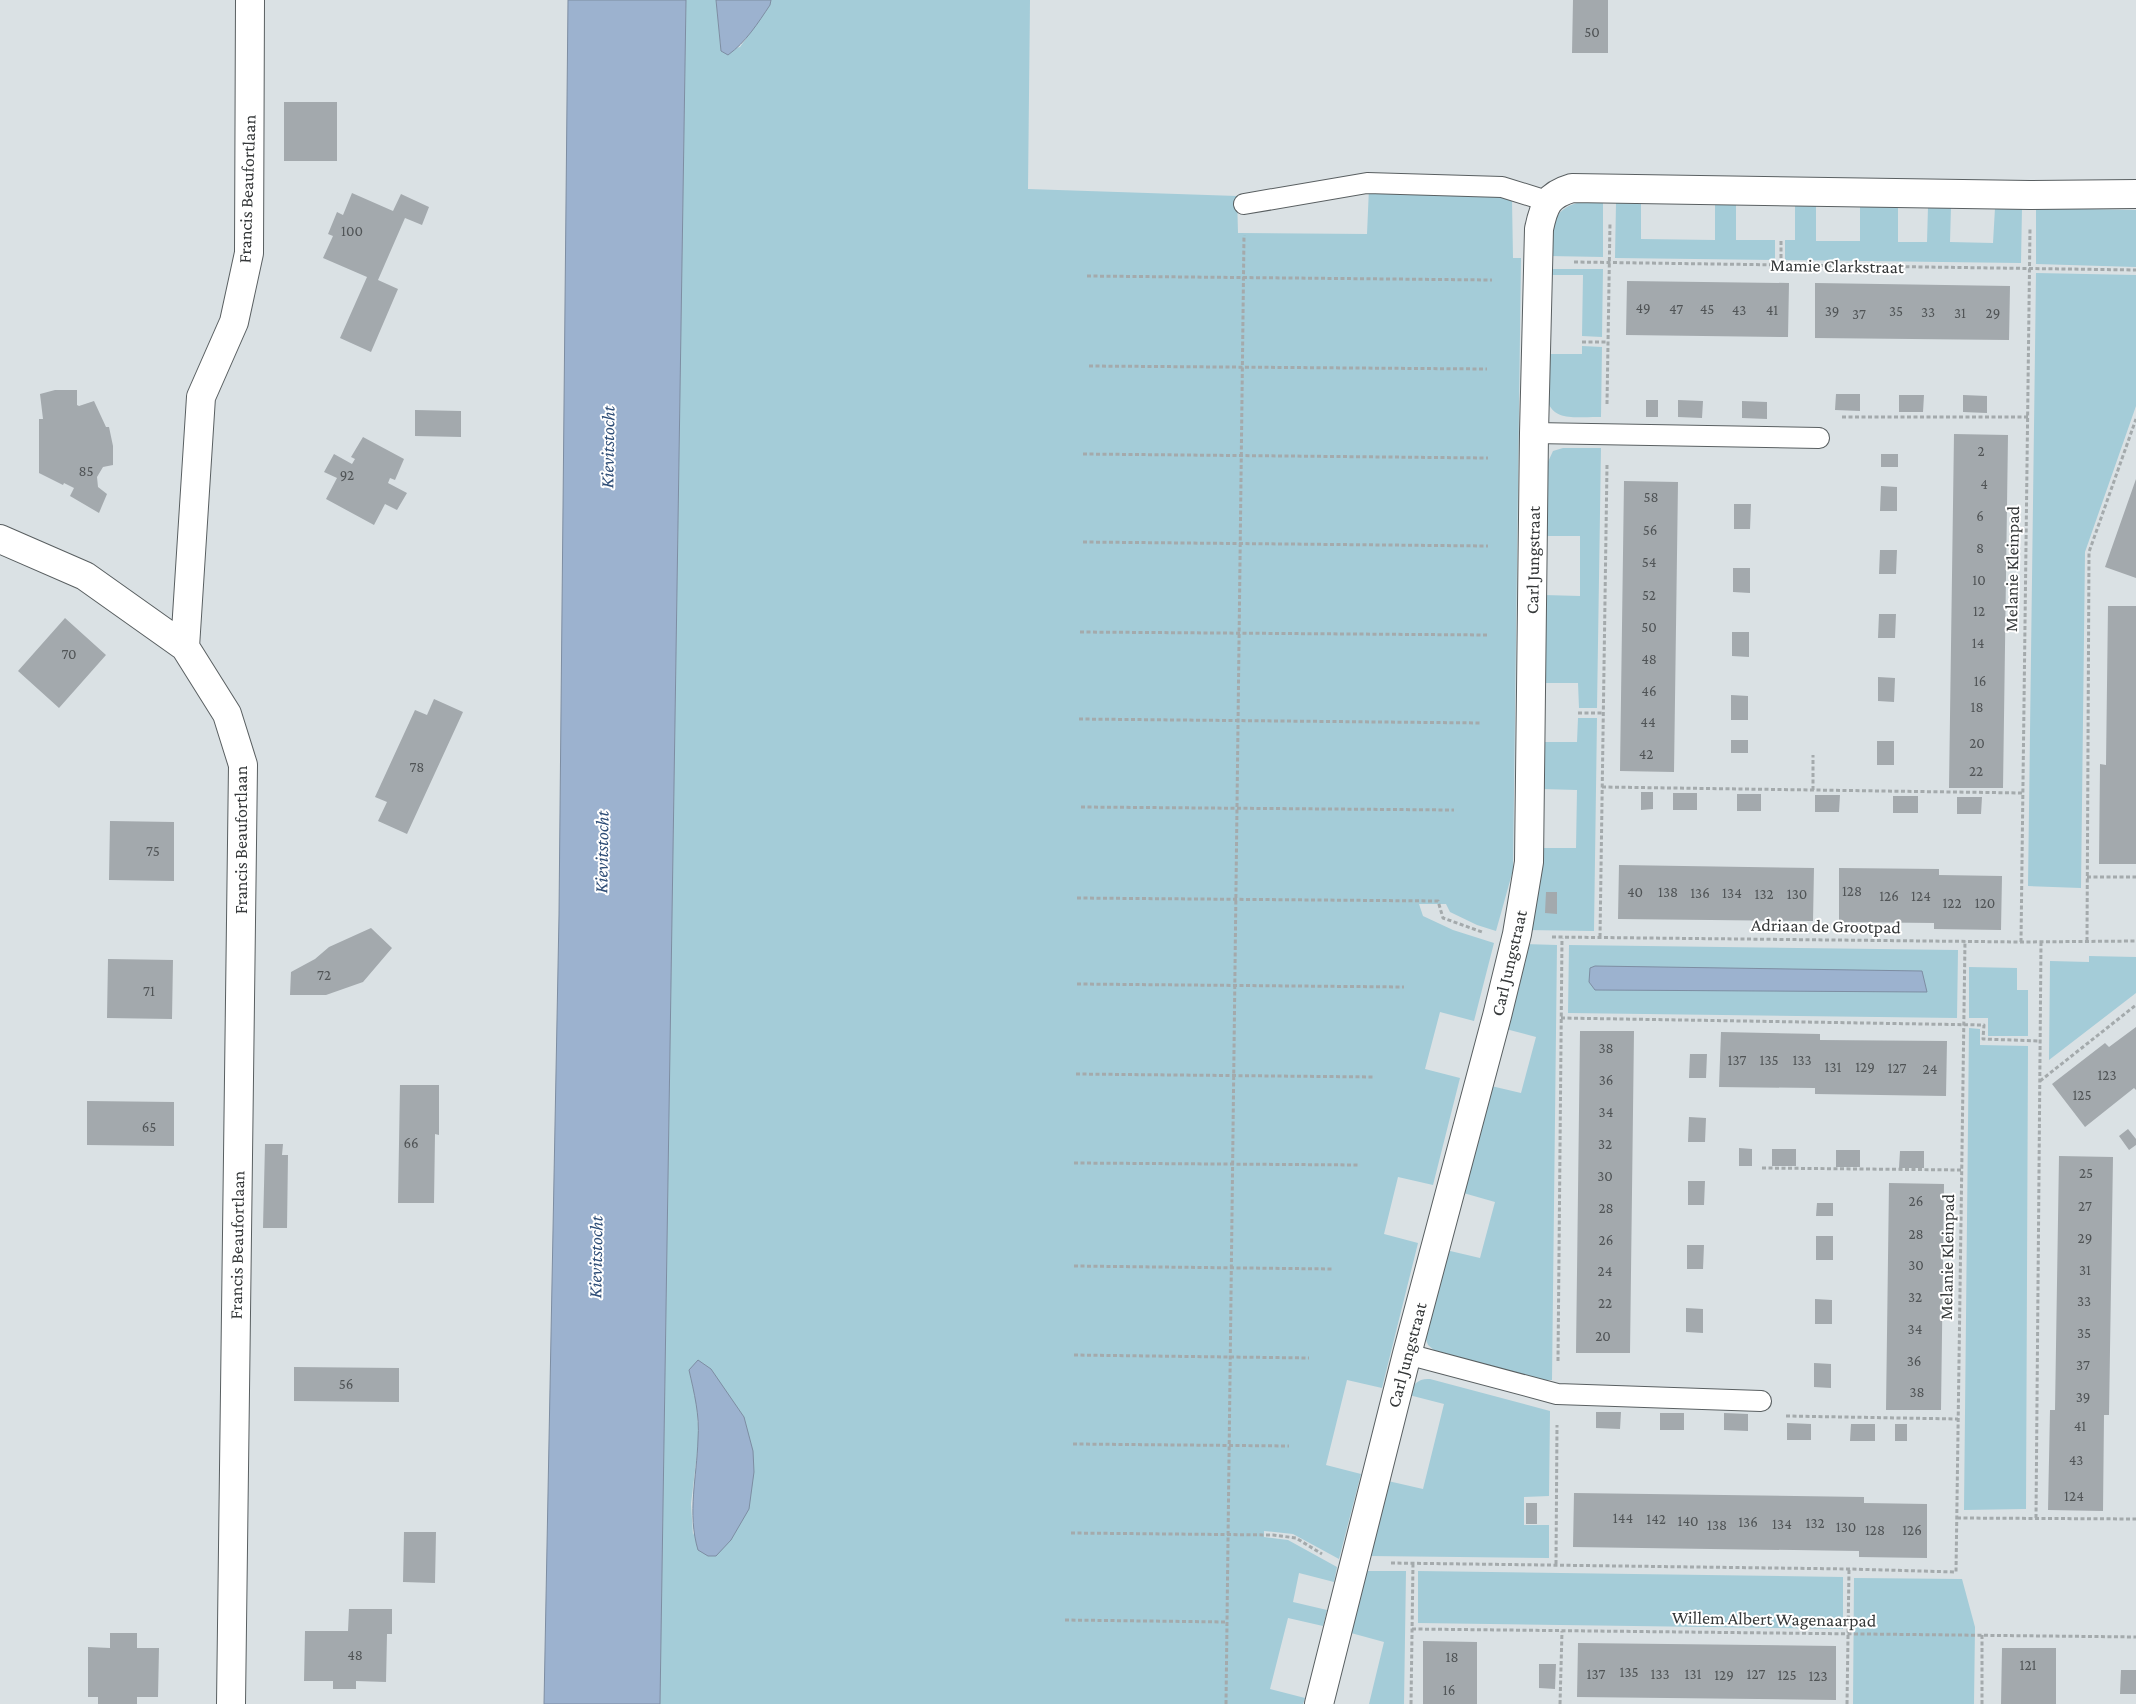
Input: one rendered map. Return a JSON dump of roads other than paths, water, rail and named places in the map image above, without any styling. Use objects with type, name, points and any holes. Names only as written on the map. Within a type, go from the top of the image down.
[{"type":"street","name":"Francis Beaufortlaan","points":[[231,1704],[243,765],[227,714],[185,648],[201,397],[234,322],[249,254],[250,0]]},
{"type":"street","points":[[1547,201],[1559,192],[1572,188],[2030,195],[2136,194]]},
{"type":"street","name":"Carl Jungstraat","points":[[1319,1704],[1407,1354],[1517,934],[1530,862],[1534,433],[1538,261],[1539,229],[1542,212],[1547,201]]},
{"type":"street","points":[[0,539],[85,576],[185,648]]},
{"type":"lane","points":[[1244,204],[1367,183],[1502,187],[1547,201]]},
{"type":"lane","points":[[1534,433],[1819,438]]},
{"type":"lane","points":[[1407,1354],[1557,1394],[1761,1401]]},
{"type":"water","name":"Kievitstocht","points":[[568,0],[686,0],[660,1704],[544,1704],[559,915]]},
{"type":"water","points":[[716,0],[771,0],[770,5],[751,32],[728,55],[721,51]]},
{"type":"water","points":[[1595,966],[1922,971],[1927,992],[1595,990],[1589,982],[1590,968]]},
{"type":"water","points":[[698,1360],[711,1369],[744,1417],[753,1451],[754,1472],[749,1509],[731,1540],[716,1556],[708,1556],[698,1550],[693,1522],[698,1422],[689,1370]]}]
